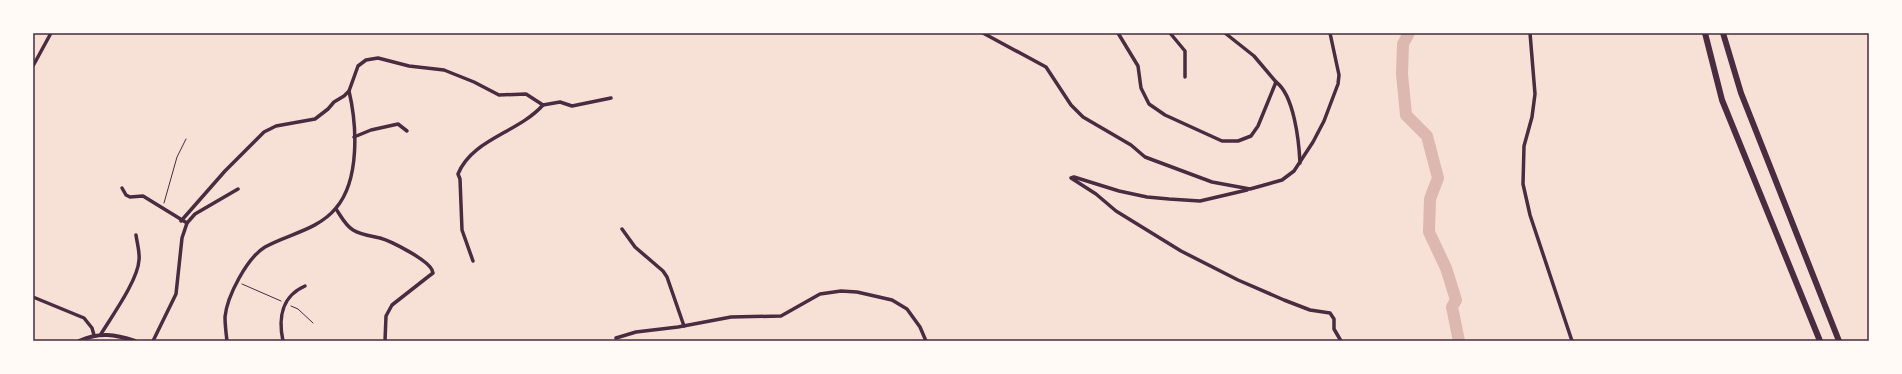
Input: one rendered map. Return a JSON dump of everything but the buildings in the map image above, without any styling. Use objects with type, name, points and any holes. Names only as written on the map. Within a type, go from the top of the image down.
[{"type":"highway","points":[[1705,33],[1722,100],[1820,341]]},
{"type":"highway","points":[[1723,33],[1741,93],[1839,341]]},
{"type":"street","points":[[33,66],[51,33]]},
{"type":"street","points":[[984,33],[1046,67],[1071,105],[1084,117],[1131,145],[1145,156],[1212,182],[1250,189]]},
{"type":"street","points":[[1118,33],[1138,66],[1141,88],[1149,104],[1165,115],[1222,141],[1238,141],[1251,136],[1258,126],[1276,82]]},
{"type":"street","points":[[1170,33],[1185,51],[1185,77]]},
{"type":"street","points":[[1225,33],[1254,56],[1285,91],[1299,142],[1300,164]]},
{"type":"street","points":[[1330,33],[1339,75],[1338,84],[1324,121],[1300,164],[1294,171],[1282,180],[1250,189],[1193,201],[1147,198],[1074,177],[1071,178],[1096,194],[1119,213],[1181,251],[1238,280],[1284,300],[1310,310],[1330,313],[1334,319],[1334,329],[1340,340]]},
{"type":"street","points":[[1530,33],[1535,94],[1532,117],[1524,146],[1523,184],[1530,215],[1572,341]]},
{"type":"street","points":[[181,221],[225,171],[264,132],[276,126],[315,119],[328,109],[334,102],[344,96],[349,91],[358,66],[366,60],[378,58],[409,66],[444,70],[474,82],[499,95],[526,94],[543,105]]},
{"type":"street","points":[[227,341],[226,312],[237,283],[247,265],[256,254],[265,247],[319,223],[336,209],[344,196],[351,177],[354,137],[354,111],[349,91]]},
{"type":"street","points":[[473,261],[462,230],[460,179],[458,174],[461,167],[475,152],[493,139],[516,127],[534,114],[543,105],[560,102],[572,106],[611,98]]},
{"type":"street","points":[[354,137],[371,130],[398,124],[407,131]]},
{"type":"street","points":[[122,188],[126,195],[130,197],[143,196],[163,207],[181,221],[187,223]]},
{"type":"street","points":[[153,341],[176,294],[182,238],[187,223],[195,214],[238,189]]},
{"type":"street","points":[[336,209],[346,225],[356,232],[382,238],[417,257],[431,267],[433,273],[392,305],[387,311],[385,341]]},
{"type":"street","points":[[622,230],[635,247],[667,276],[684,326]]},
{"type":"street","points":[[101,334],[120,303],[138,267],[139,256],[136,235]]},
{"type":"street","points":[[283,341],[280,324],[286,303],[291,294],[305,286]]},
{"type":"street","points":[[616,338],[636,332],[684,326],[731,317],[781,316],[820,294],[841,291],[857,292],[892,300],[907,309],[920,327],[926,341]]},
{"type":"street","points":[[33,297],[84,318],[92,328],[94,335]]},
{"type":"street","points":[[79,341],[101,334],[118,335],[135,341]]},
{"type":"path","points":[[163,207],[177,157],[186,139]]},
{"type":"path","points":[[237,283],[298,309],[313,322]]},
{"type":"waterway","points":[[1409,33],[1403,44],[1402,74],[1406,115],[1427,136],[1438,178],[1430,199],[1429,232],[1446,268],[1456,300],[1452,307],[1459,341]]}]
